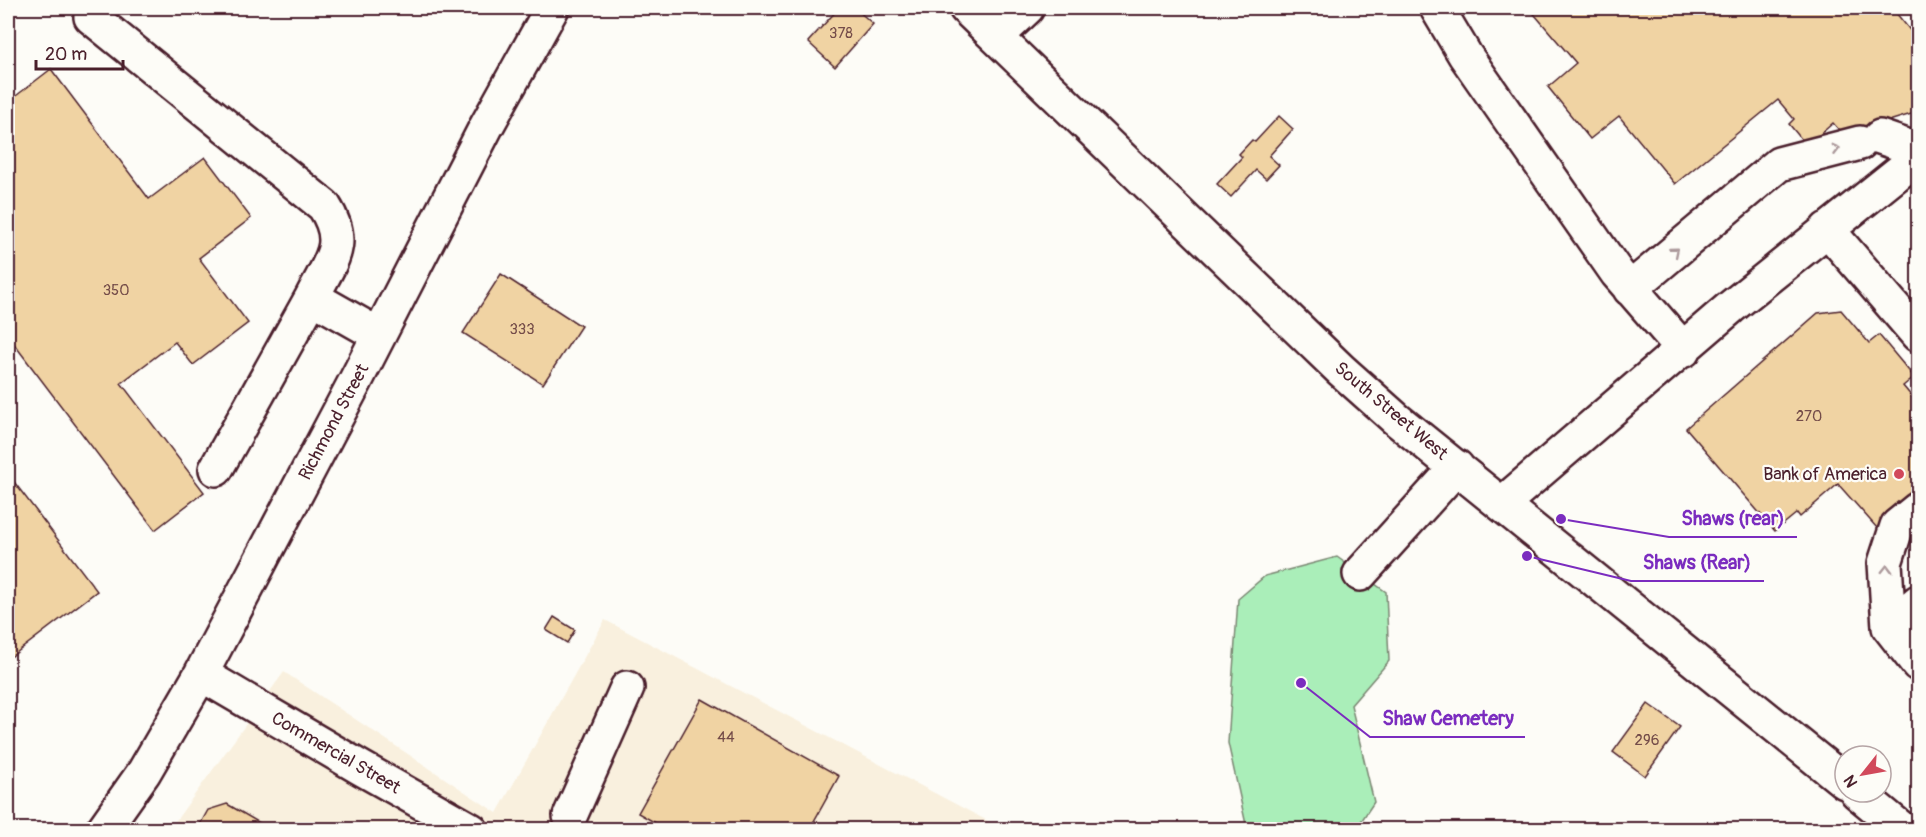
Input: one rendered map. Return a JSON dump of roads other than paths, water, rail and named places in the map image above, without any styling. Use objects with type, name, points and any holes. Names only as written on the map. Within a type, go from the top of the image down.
[{"type":"street","name":"Richmond Street","points":[[103,830],[144,772],[201,674],[486,127],[552,8]]},
{"type":"street","name":"South Street West","points":[[966,8],[1326,356],[1396,418],[1833,772]]},
{"type":"street","points":[[996,37],[1027,8]]},
{"type":"street","points":[[1437,8],[1465,55],[1617,273],[1684,350]]},
{"type":"street","points":[[91,17],[324,206],[337,234],[336,249],[312,297],[216,469]]},
{"type":"street","points":[[1630,289],[1779,164],[1870,140],[1918,150]]},
{"type":"street","points":[[1503,503],[1684,350],[1731,307],[1918,157]]},
{"type":"street","points":[[1827,229],[1918,335]]},
{"type":"street","points":[[312,297],[379,335]]},
{"type":"street","points":[[1360,574],[1457,467]]},
{"type":"street","points":[[1918,509],[1897,526],[1886,563],[1889,627],[1918,664]]},
{"type":"street","points":[[1889,627],[1918,602]]},
{"type":"street","name":"Commercial Street","points":[[201,674],[360,768],[471,830]]},
{"type":"street","points":[[575,825],[627,688]]},
{"type":"street","points":[[1872,804],[1903,830]]},
{"type":"place","name":"Bank of America","points":[[1899,474]]},
{"type":"place","name":"Shaws (rear)","points":[[1561,519]]},
{"type":"place","name":"Shaws (Rear)","points":[[1527,556]]},
{"type":"place","name":"Shaw Cemetery","points":[[1301,683]]}]
